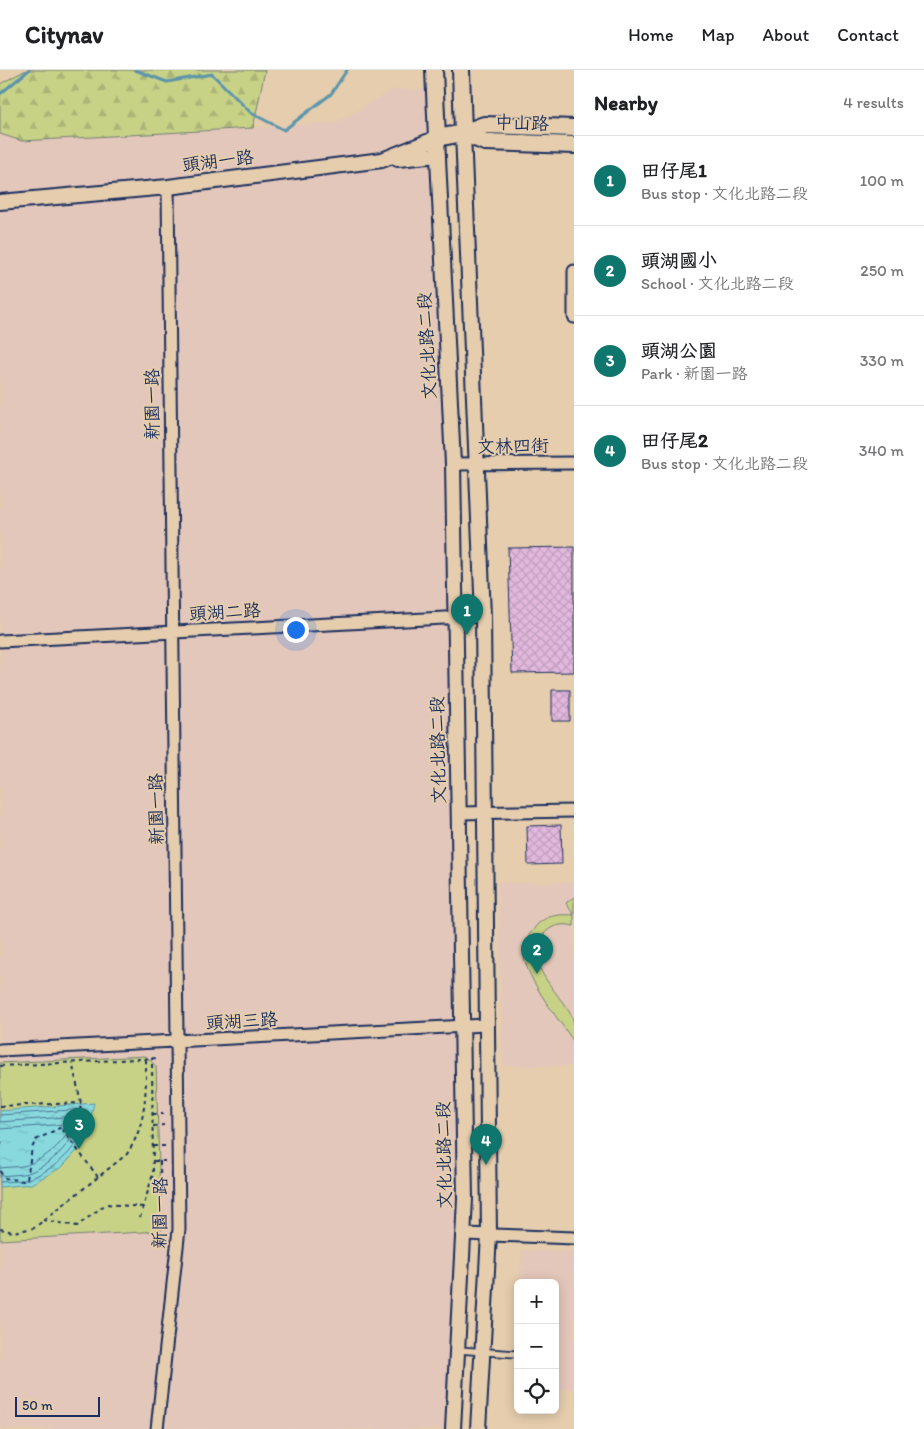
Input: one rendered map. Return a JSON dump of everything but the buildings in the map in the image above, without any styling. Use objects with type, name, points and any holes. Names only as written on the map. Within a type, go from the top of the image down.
[{"type":"main road","name":"文化北路二段","points":[[434,70],[437,138]]},
{"type":"main road","points":[[437,138],[463,133],[461,70]]},
{"type":"main road","name":"中山路","points":[[463,133],[484,125],[574,128]]},
{"type":"main road","name":"中山路","points":[[463,133],[485,142],[574,145]]},
{"type":"street","points":[[463,133],[483,616],[489,1235],[478,1429]]},
{"type":"street","name":"文化北路二段","points":[[437,138],[453,464],[465,1234],[453,1429]]},
{"type":"street","name":"頭湖一路","points":[[0,202],[168,186],[382,160],[437,138]]},
{"type":"street","points":[[382,160],[438,155]]},
{"type":"street","name":"新園一路","points":[[158,1429],[179,1229],[168,186]]},
{"type":"street","points":[[574,271],[574,317]]},
{"type":"street","name":"文林四街","points":[[453,464],[574,463]]},
{"type":"street","name":"頭湖二路","points":[[0,641],[483,616]]},
{"type":"street","points":[[459,813],[574,811]]},
{"type":"street","name":"頭湖三路","points":[[0,1050],[486,1025]]},
{"type":"street","points":[[465,1234],[574,1238]]},
{"type":"lane","points":[[458,1350],[514,1354]]},
{"type":"path","points":[[0,1229],[13,1232],[30,1230],[119,1163],[136,1140],[146,1103],[146,1058]]},
{"type":"path","points":[[140,1218],[153,1174],[154,1161],[152,1058]]},
{"type":"path","points":[[0,1066],[159,1058]]},
{"type":"path","points":[[0,1171],[4,1178],[23,1181],[26,1179],[33,1144],[39,1138],[79,1118],[81,1103],[72,1062]]},
{"type":"path","points":[[0,1106],[81,1103]]},
{"type":"path","points":[[146,1103],[152,1103]]},
{"type":"path","points":[[153,1114],[164,1114]]},
{"type":"path","points":[[153,1126],[164,1125]]},
{"type":"path","points":[[61,1128],[98,1177]]},
{"type":"path","points":[[0,1146],[2,1142]]},
{"type":"path","points":[[154,1146],[164,1146]]},
{"type":"path","points":[[154,1161],[165,1161]]},
{"type":"path","points":[[160,1161],[161,1224],[166,1224]]},
{"type":"path","points":[[153,1174],[160,1175]]},
{"type":"path","points":[[44,1220],[77,1226],[106,1204],[143,1207]]},
{"type":"shaded area","points":[[438,89],[459,1239],[448,1429],[0,1429],[0,134],[22,141],[335,123],[393,90]]},
{"type":"shaded area","points":[[574,882],[574,1066],[503,1066],[498,883]]},
{"type":"shaded area","points":[[522,1251],[574,1251],[574,1389],[559,1389],[559,1279],[520,1279]]},
{"type":"green space","points":[[26,70],[265,70],[253,128],[22,141],[0,134],[0,84]]},
{"type":"green space","points":[[574,897],[574,915],[566,903]]},
{"type":"green space","points":[[556,915],[574,915],[574,926],[557,926],[543,935],[537,946],[536,956],[545,978],[568,1009],[573,1019],[574,1042],[534,982],[524,957],[524,947],[529,936],[541,921]]},
{"type":"green space","points":[[146,1056],[156,1066],[161,1231],[0,1240],[0,1063]]},
{"type":"water","points":[[94,1103],[85,1142],[62,1167],[31,1184],[0,1187],[0,1111]]},
{"type":"waterway","points":[[0,94],[29,70]]},
{"type":"waterway","points":[[135,70],[167,82],[212,74],[251,113],[284,130],[331,94],[347,70]]},
{"type":"place","name":"田仔尾1","points":[[467,635]]},
{"type":"place","name":"頭湖國小","points":[[537,974]]},
{"type":"place","name":"頭湖公園","points":[[79,1149]]},
{"type":"place","name":"田仔尾2","points":[[486,1165]]}]
